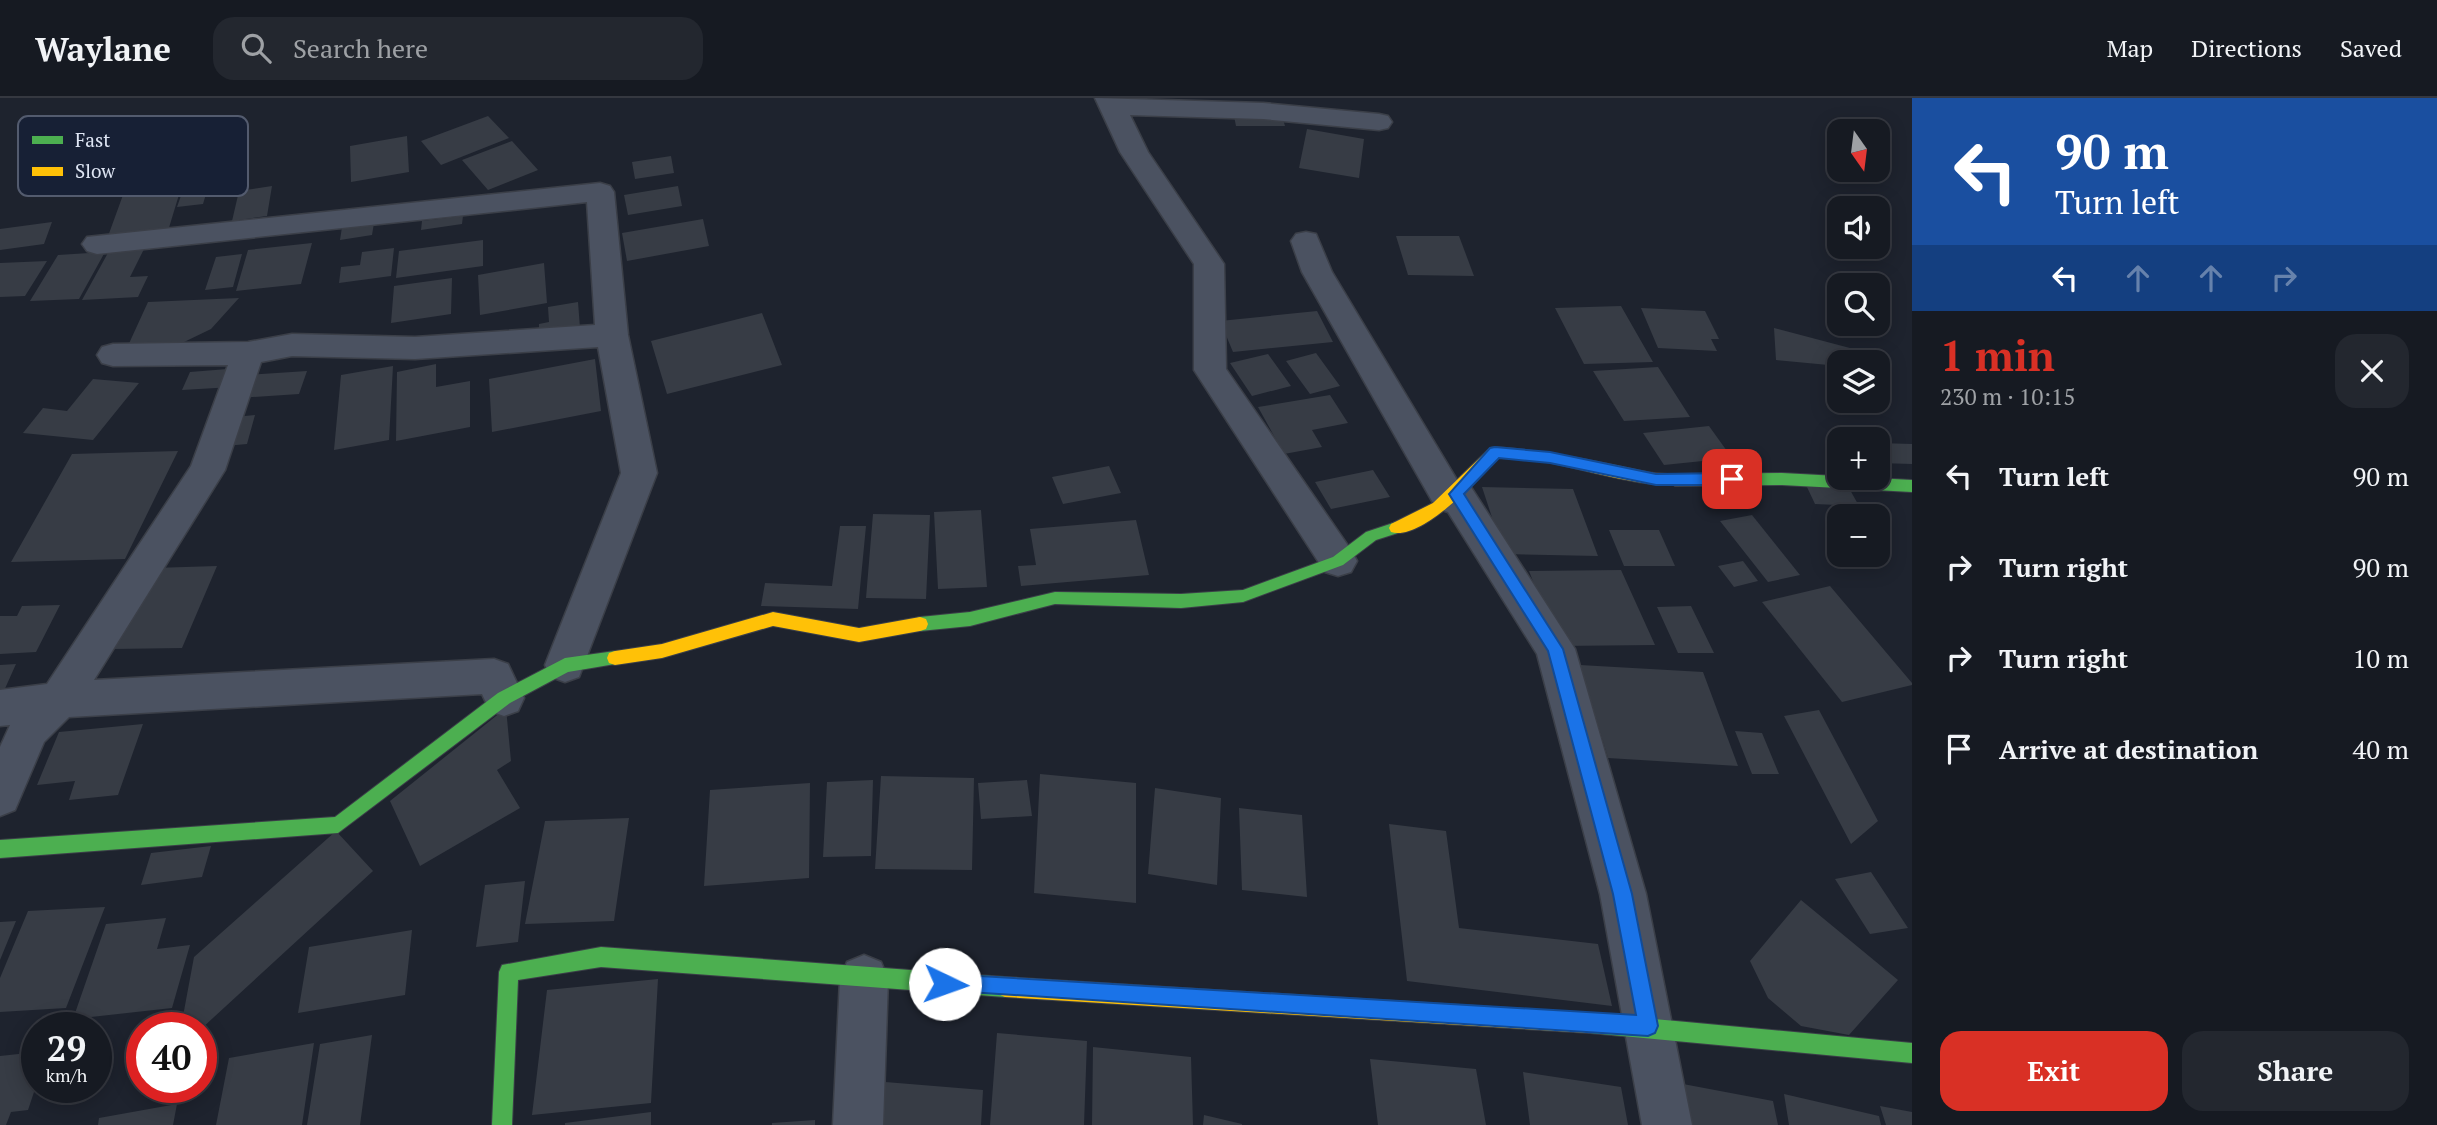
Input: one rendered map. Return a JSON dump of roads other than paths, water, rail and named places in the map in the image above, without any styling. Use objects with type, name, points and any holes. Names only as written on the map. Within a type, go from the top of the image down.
[{"type":"street","points":[[1338,561],[1210,370],[1209,264],[1134,152],[1110,102],[1262,111],[1379,122]]},
{"type":"street","points":[[97,244],[600,192],[612,335],[639,473],[565,665]]},
{"type":"street","points":[[1306,242],[1317,272],[1452,496],[1555,649],[1623,894],[1667,1125]]},
{"type":"street","points":[[113,355],[248,352],[292,345],[415,348],[612,335]]},
{"type":"street","points":[[0,796],[28,730],[59,701],[208,470],[248,352]]},
{"type":"street","points":[[0,849],[338,825],[504,698],[565,665],[662,651],[773,619],[859,635],[907,625],[970,619],[1055,598],[1181,601],[1243,596],[1338,561],[1371,536],[1415,523],[1452,496],[1495,452],[1550,457],[1656,480],[1782,479],[1912,485]]},
{"type":"street","points":[[0,708],[59,701],[494,676],[504,698]]},
{"type":"street","points":[[502,1125],[509,972],[601,957],[864,979],[1648,1026],[1912,1053]]},
{"type":"street","points":[[858,1125],[864,979]]}]
